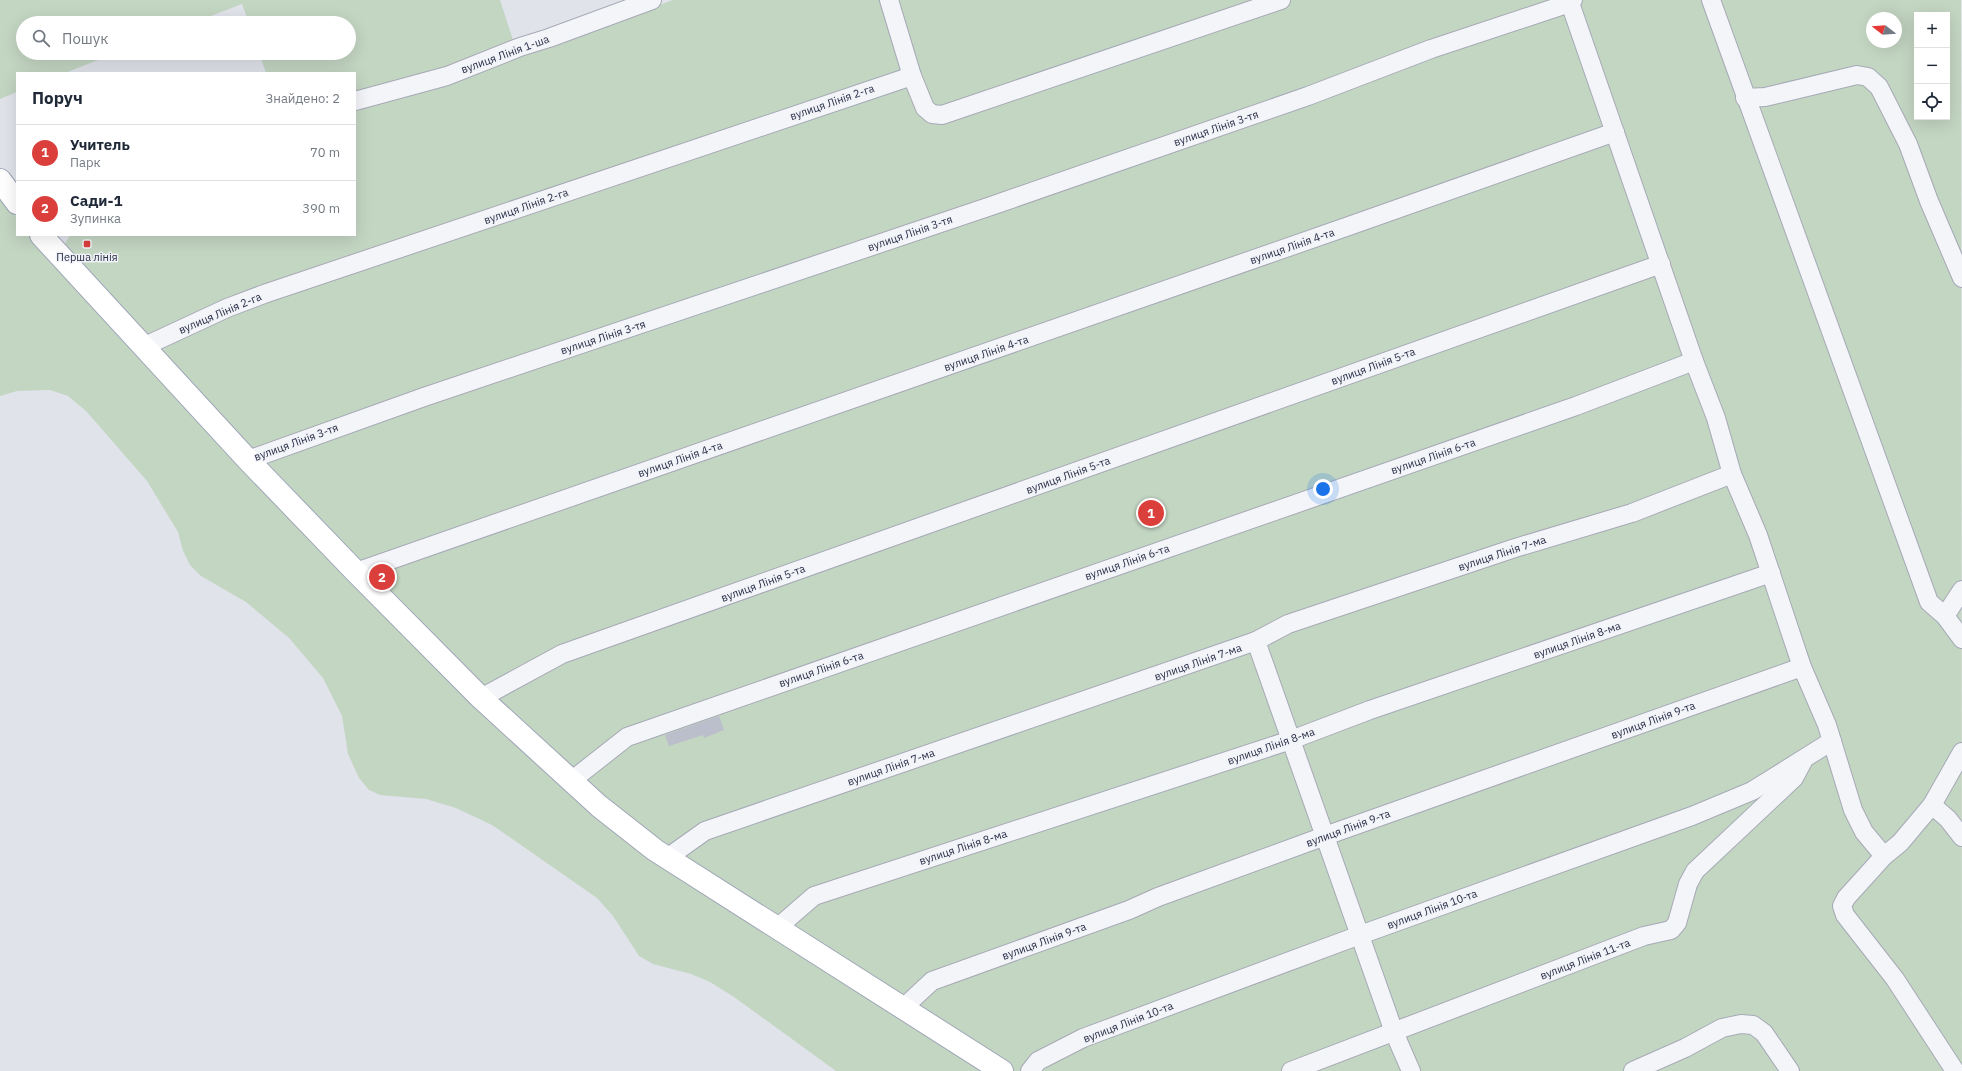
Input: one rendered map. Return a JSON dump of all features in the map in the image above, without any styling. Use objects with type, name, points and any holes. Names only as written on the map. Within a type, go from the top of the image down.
[{"type":"main road","points":[[0,180],[16,202]]},
{"type":"main road","points":[[44,236],[143,347],[248,460],[356,572],[481,698],[605,811],[667,858],[1002,1071]]},
{"type":"lane","name":"вулиця Лінія 1-ша","points":[[356,101],[446,76],[520,47],[652,0]]},
{"type":"lane","points":[[889,0],[912,76],[925,108],[932,114],[942,115],[1281,0]]},
{"type":"lane","points":[[1710,0],[1929,602],[1945,616],[1962,639]]},
{"type":"lane","points":[[1572,2],[1694,361],[1716,418],[1732,474],[1758,535],[1802,667],[1832,741],[1853,810],[1864,832],[1884,856]]},
{"type":"lane","name":"вулиця Лінія 3-тя","points":[[248,460],[424,396],[991,206],[1308,96],[1431,49],[1572,2]]},
{"type":"lane","points":[[1745,98],[1765,97],[1857,75],[1868,77],[1879,87],[1908,144],[1928,200],[1962,278]]},
{"type":"lane","name":"вулиця Лінія 2-га","points":[[143,347],[227,308],[264,294],[912,76]]},
{"type":"lane","name":"вулиця Лінія 4-та","points":[[356,572],[1615,132]]},
{"type":"lane","name":"вулиця Лінія 5-та","points":[[481,698],[562,654],[1661,264]]},
{"type":"lane","name":"вулиця Лінія 6-та","points":[[571,781],[627,736],[1576,406],[1694,361]]},
{"type":"lane","name":"вулиця Лінія 7-ма","points":[[667,858],[705,831],[1256,641],[1288,624],[1515,548],[1632,513],[1732,474]]},
{"type":"lane","name":"вулиця Лінія 8-ма","points":[[777,928],[814,896],[1291,740],[1370,710],[1771,573]]},
{"type":"lane","points":[[1945,616],[1962,590]]},
{"type":"lane","points":[[1256,641],[1394,1032],[1410,1071]]},
{"type":"lane","name":"вулиця Лінія 9-та","points":[[903,1008],[932,981],[1129,910],[1325,836],[1802,667]]},
{"type":"lane","name":"вулиця Лінія 10-та","points":[[1030,1071],[1038,1061],[1083,1038],[1360,935],[1692,816],[1752,791],[1832,741]]},
{"type":"lane","points":[[1955,1071],[1895,979],[1845,915],[1842,906],[1846,898],[1884,856],[1900,843],[1932,805],[1962,752]]},
{"type":"lane","name":"вулиця Лінія 11-та","points":[[1291,1071],[1644,936],[1671,930],[1677,923],[1688,884],[1695,871],[1794,778],[1804,758]]},
{"type":"lane","points":[[1932,805],[1948,818],[1962,837]]},
{"type":"lane","points":[[1633,1071],[1686,1048],[1722,1028],[1741,1024],[1753,1025],[1764,1033],[1790,1071]]},
{"type":"green space","points":[[0,0],[500,0],[514,43],[446,69],[356,96],[356,72],[266,72],[261,60],[356,60],[356,16],[246,16],[242,4],[211,16],[16,16],[16,60],[98,60],[68,72],[16,72],[16,92],[0,99]]},
{"type":"green space","points":[[673,0],[1961,0],[1962,1071],[1014,1071],[680,856],[606,800],[492,700],[360,566],[64,245],[69,236],[356,236],[356,110],[452,81]]},
{"type":"green space","points":[[0,194],[16,216],[16,236],[32,236],[593,811],[985,1071],[836,1071],[734,997],[710,982],[691,974],[653,964],[639,956],[613,916],[597,898],[492,825],[456,808],[426,799],[380,795],[369,790],[359,778],[348,754],[342,716],[323,678],[289,638],[246,602],[201,576],[190,565],[183,551],[178,532],[147,481],[86,411],[68,396],[50,390],[17,391],[0,396]]},
{"type":"building","points":[[719,716],[724,730],[704,738],[703,735],[669,746],[665,735]]},
{"type":"place","name":"Перша лінія","points":[[87,244]]},
{"type":"place","name":"Учитель","points":[[1151,513]]},
{"type":"place","name":"Сади-1","points":[[382,577]]}]
